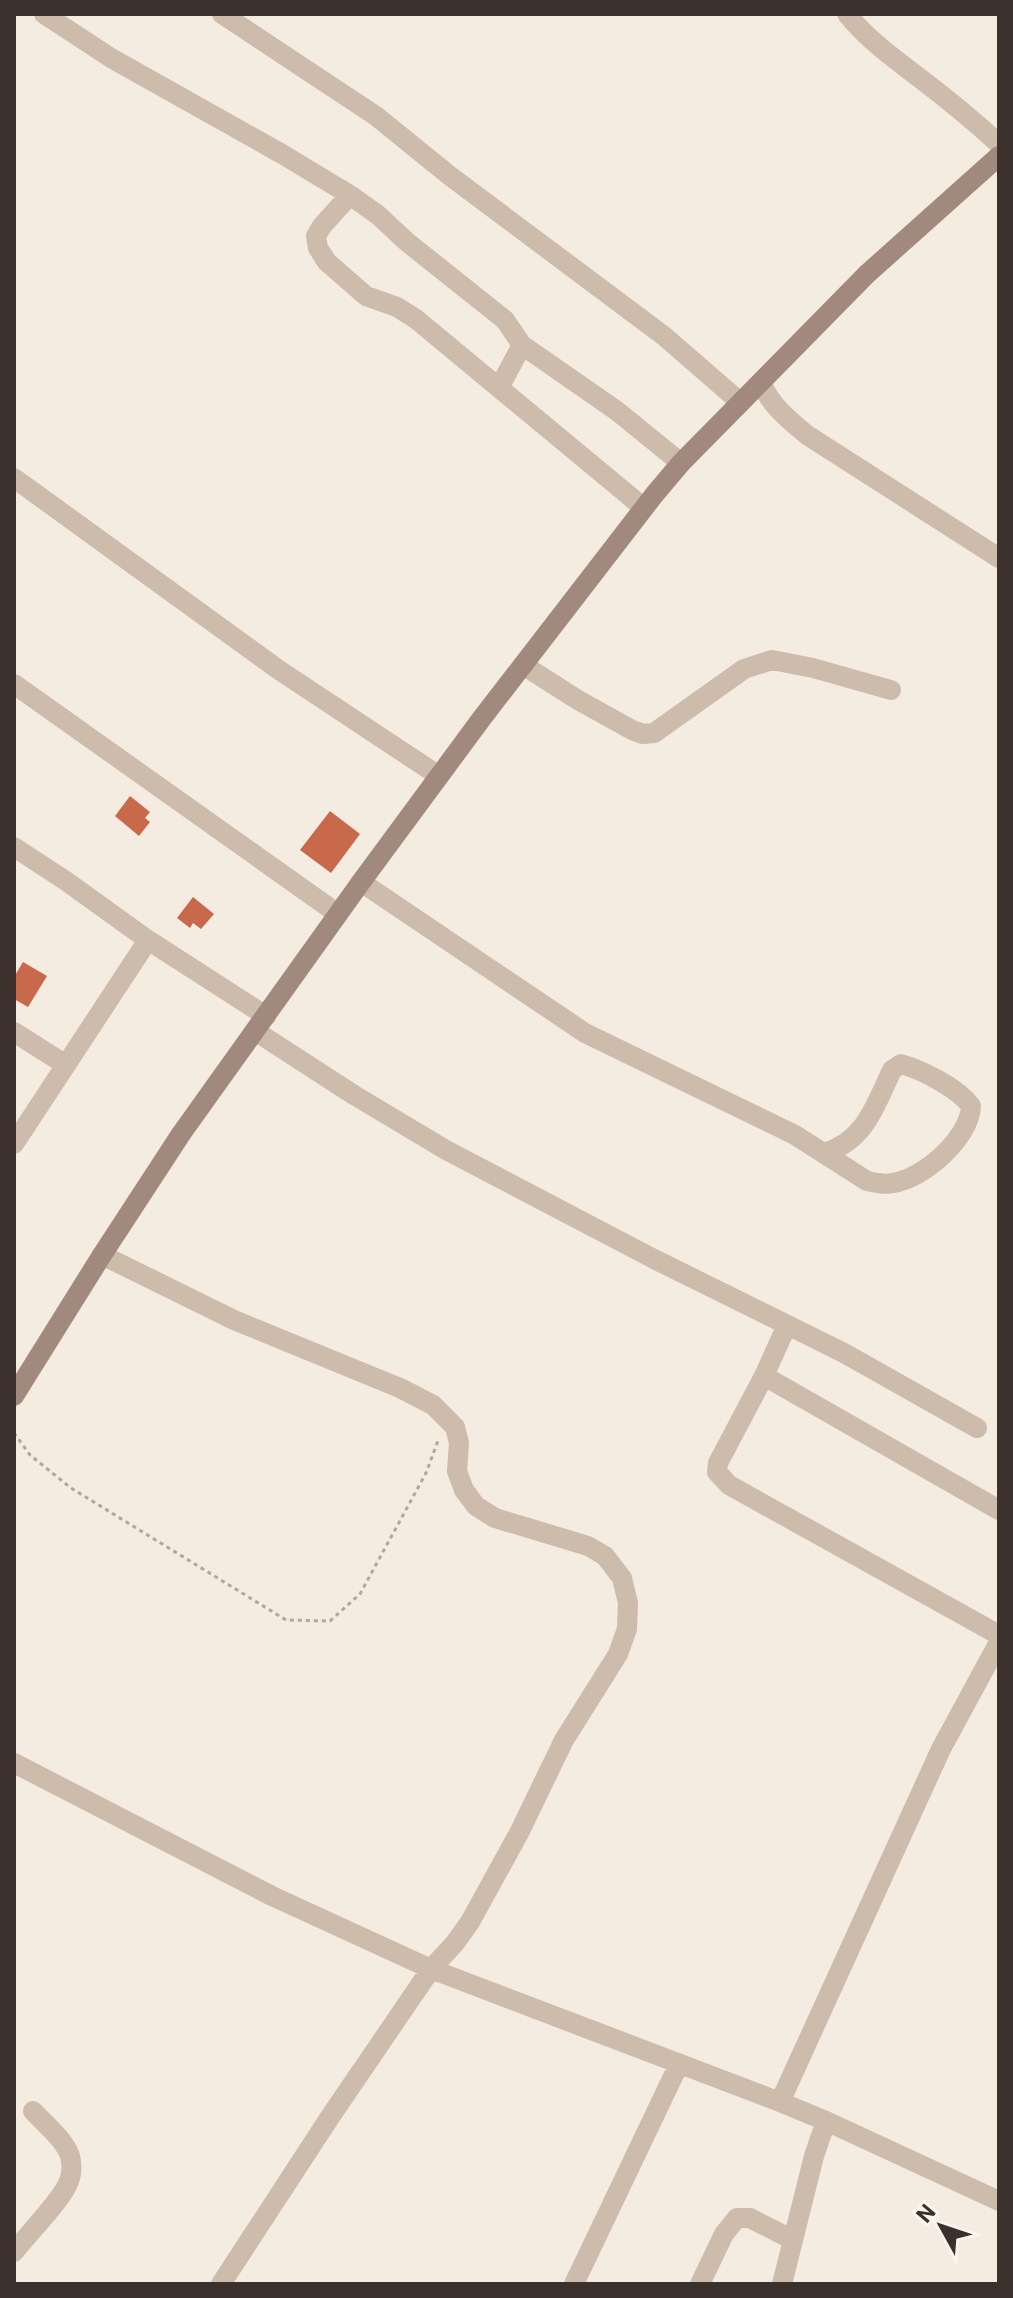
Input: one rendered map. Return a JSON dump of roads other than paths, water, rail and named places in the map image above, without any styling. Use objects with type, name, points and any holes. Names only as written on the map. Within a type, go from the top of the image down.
[{"type":"main road","points":[[15,1391],[181,1134],[439,776],[644,508],[681,463],[867,274],[999,156]]},
{"type":"street","points":[[44,14],[111,58],[294,160],[350,195],[505,320],[522,345],[617,411],[681,463]]},
{"type":"street","points":[[222,14],[376,116],[450,176],[664,336],[740,402]]},
{"type":"street","points":[[847,14],[890,56],[999,144]]},
{"type":"street","points":[[350,195],[316,236],[318,248],[327,262],[366,296],[397,307],[416,319],[644,508]]},
{"type":"street","points":[[499,388],[522,345]]},
{"type":"street","points":[[761,382],[766,396],[782,415],[807,435],[999,558]]},
{"type":"street","points":[[14,478],[279,670],[439,776]]},
{"type":"street","points":[[523,665],[578,700],[643,734],[654,733],[667,725],[744,669],[772,660],[891,690]]},
{"type":"street","points":[[14,684],[338,914]]},
{"type":"street","points":[[14,847],[66,881],[392,1118],[446,1150],[654,1259],[844,1353],[977,1428]]},
{"type":"street","points":[[361,882],[585,1033],[795,1135],[867,1181],[895,1183],[941,1157],[956,1141],[968,1120],[971,1106],[950,1088],[919,1069],[901,1064],[892,1070],[861,1130],[852,1141],[840,1149],[824,1153]]},
{"type":"street","points":[[14,1144],[148,940]]},
{"type":"street","points":[[14,1032],[66,1065]]},
{"type":"street","points":[[102,1255],[234,1320],[400,1388],[433,1405],[455,1427],[459,1443],[457,1471],[464,1490],[476,1506],[495,1518],[588,1546],[605,1556],[622,1578],[628,1603],[627,1629],[618,1654],[564,1740],[519,1833],[470,1922],[431,1969],[221,2284]]},
{"type":"street","points":[[787,1325],[718,1463],[717,1472],[721,1479],[999,1635]]},
{"type":"street","points":[[764,1376],[999,1510]]},
{"type":"street","points":[[780,2102],[941,1749],[999,1642]]},
{"type":"street","points":[[14,1763],[272,1896],[431,1969],[780,2102],[999,2201]]},
{"type":"street","points":[[574,2284],[679,2064]]},
{"type":"street","points":[[14,2252],[62,2193],[70,2181],[72,2167],[69,2154],[33,2111]]},
{"type":"street","points":[[782,2284],[814,2156],[826,2121]]},
{"type":"street","points":[[700,2284],[724,2234],[737,2218],[750,2218],[793,2240]]}]
